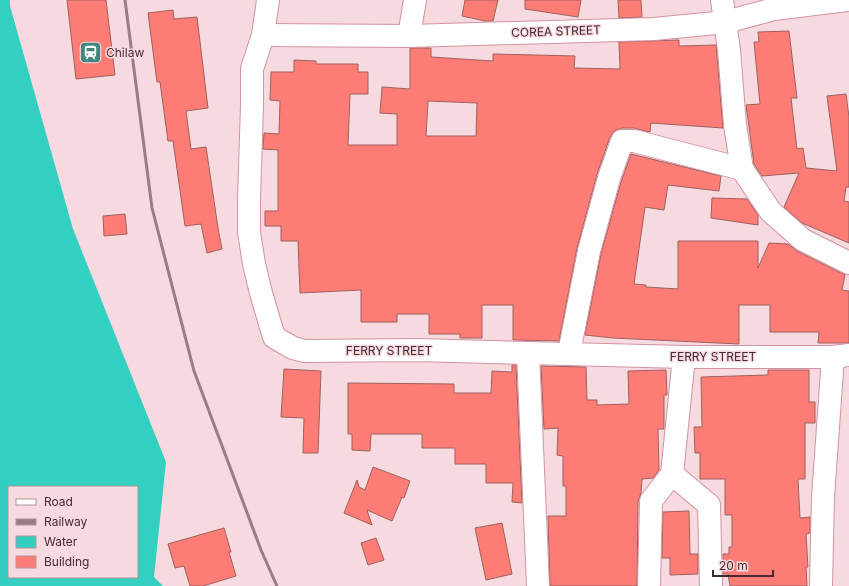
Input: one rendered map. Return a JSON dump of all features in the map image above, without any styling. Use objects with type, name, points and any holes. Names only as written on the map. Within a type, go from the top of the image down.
[{"type":"street","name":"FERRY STREET","points":[[268,0],[263,35],[252,69],[249,232],[261,292],[274,337],[293,348],[305,351],[417,350],[684,356],[841,356]]},
{"type":"street","points":[[408,36],[415,0]]},
{"type":"street","points":[[722,0],[726,22],[735,125],[742,169],[776,217],[803,240],[849,263]]},
{"type":"street","name":"COREA STREET","points":[[263,35],[408,36],[654,29],[726,22],[774,8],[847,0]]},
{"type":"street","points":[[569,353],[589,251],[609,178],[622,141],[634,141],[742,169]]},
{"type":"street","points":[[528,353],[538,586]]},
{"type":"street","points":[[649,586],[650,501],[672,474],[684,356]]},
{"type":"street","points":[[821,586],[823,497],[841,356]]},
{"type":"street","points":[[672,474],[709,506],[711,586]]},
{"type":"water","points":[[0,0],[10,0],[10,6],[73,229],[166,462],[154,577],[163,586],[0,586]]},
{"type":"building","points":[[67,0],[106,0],[115,75],[76,79]]},
{"type":"building","points":[[465,0],[498,0],[493,21],[485,21],[462,16]]},
{"type":"building","points":[[525,0],[581,0],[578,17],[525,9]]},
{"type":"building","points":[[618,0],[641,0],[642,17],[619,18]]},
{"type":"building","points":[[173,10],[174,19],[197,17],[208,108],[186,111],[191,149],[206,147],[222,249],[207,253],[201,224],[185,226],[173,141],[168,141],[160,82],[157,82],[148,13]]},
{"type":"building","points":[[789,31],[797,98],[791,98],[797,149],[803,148],[806,168],[837,171],[827,96],[846,94],[849,117],[849,187],[846,187],[844,201],[849,202],[849,243],[802,223],[784,207],[799,173],[762,176],[754,164],[746,105],[760,104],[754,42],[759,42],[758,32]]},
{"type":"building","points":[[679,40],[679,46],[716,45],[723,128],[651,123],[650,132],[634,128],[622,128],[614,131],[610,137],[597,174],[577,248],[559,341],[513,340],[513,305],[482,305],[482,338],[460,338],[460,334],[429,334],[429,314],[397,314],[397,322],[361,322],[361,290],[300,293],[298,241],[281,241],[281,226],[265,226],[265,211],[278,211],[278,150],[263,149],[264,133],[279,134],[280,101],[270,100],[271,72],[294,72],[294,60],[316,61],[316,64],[358,64],[358,72],[368,72],[368,94],[350,94],[348,145],[397,145],[397,114],[380,113],[382,87],[410,89],[410,48],[431,48],[431,57],[493,61],[493,54],[575,56],[574,68],[620,69],[619,42]],"holes":[[[428,101],[477,103],[476,136],[426,136]]]},
{"type":"building","points":[[631,154],[721,176],[719,191],[668,185],[664,210],[645,207],[634,284],[646,285],[646,287],[678,289],[678,241],[758,241],[758,268],[769,243],[788,244],[797,251],[845,275],[842,290],[849,291],[849,343],[818,343],[819,332],[770,332],[770,305],[739,305],[739,344],[613,338],[585,335],[601,254],[621,182]]},
{"type":"building","points":[[712,198],[747,199],[758,215],[758,225],[711,218]]},
{"type":"building","points":[[125,214],[127,234],[104,236],[103,216]]},
{"type":"building","points":[[512,365],[516,365],[522,503],[512,502],[513,483],[486,483],[486,464],[455,464],[455,448],[422,448],[422,434],[371,434],[370,451],[352,450],[352,434],[348,434],[348,383],[454,384],[454,393],[491,393],[492,371],[512,372]]},
{"type":"building","points":[[541,366],[586,367],[587,400],[597,400],[597,405],[629,404],[628,371],[666,370],[667,395],[664,395],[664,429],[658,429],[659,470],[653,478],[642,479],[641,493],[638,501],[637,586],[550,586],[548,516],[566,516],[566,486],[563,486],[563,456],[557,455],[558,428],[544,429]]},
{"type":"building","points":[[284,369],[321,371],[318,453],[303,453],[304,418],[281,417]]},
{"type":"building","points":[[768,370],[809,370],[809,402],[815,402],[815,423],[805,423],[805,479],[798,479],[800,518],[810,517],[810,533],[806,534],[808,567],[806,567],[807,586],[730,586],[728,574],[723,574],[723,554],[729,554],[729,547],[732,547],[732,515],[725,515],[725,479],[700,479],[700,453],[695,453],[694,427],[702,427],[701,377],[768,375]]},
{"type":"building","points":[[373,467],[410,481],[404,498],[402,497],[392,521],[367,510],[372,525],[344,513],[357,480],[359,487],[365,490]]},
{"type":"building","points":[[689,511],[690,554],[698,554],[698,574],[670,575],[670,558],[662,558],[663,512]]},
{"type":"building","points":[[502,523],[512,574],[486,580],[475,528]]},
{"type":"building","points":[[224,528],[236,576],[203,586],[190,586],[184,566],[175,568],[168,544]]},
{"type":"building","points":[[376,538],[384,560],[368,565],[361,543]]},
{"type":"railway","points":[[125,0],[152,208],[194,371],[261,550],[277,586]]},
{"type":"place","name":"Chilaw","points":[[91,52]]}]
